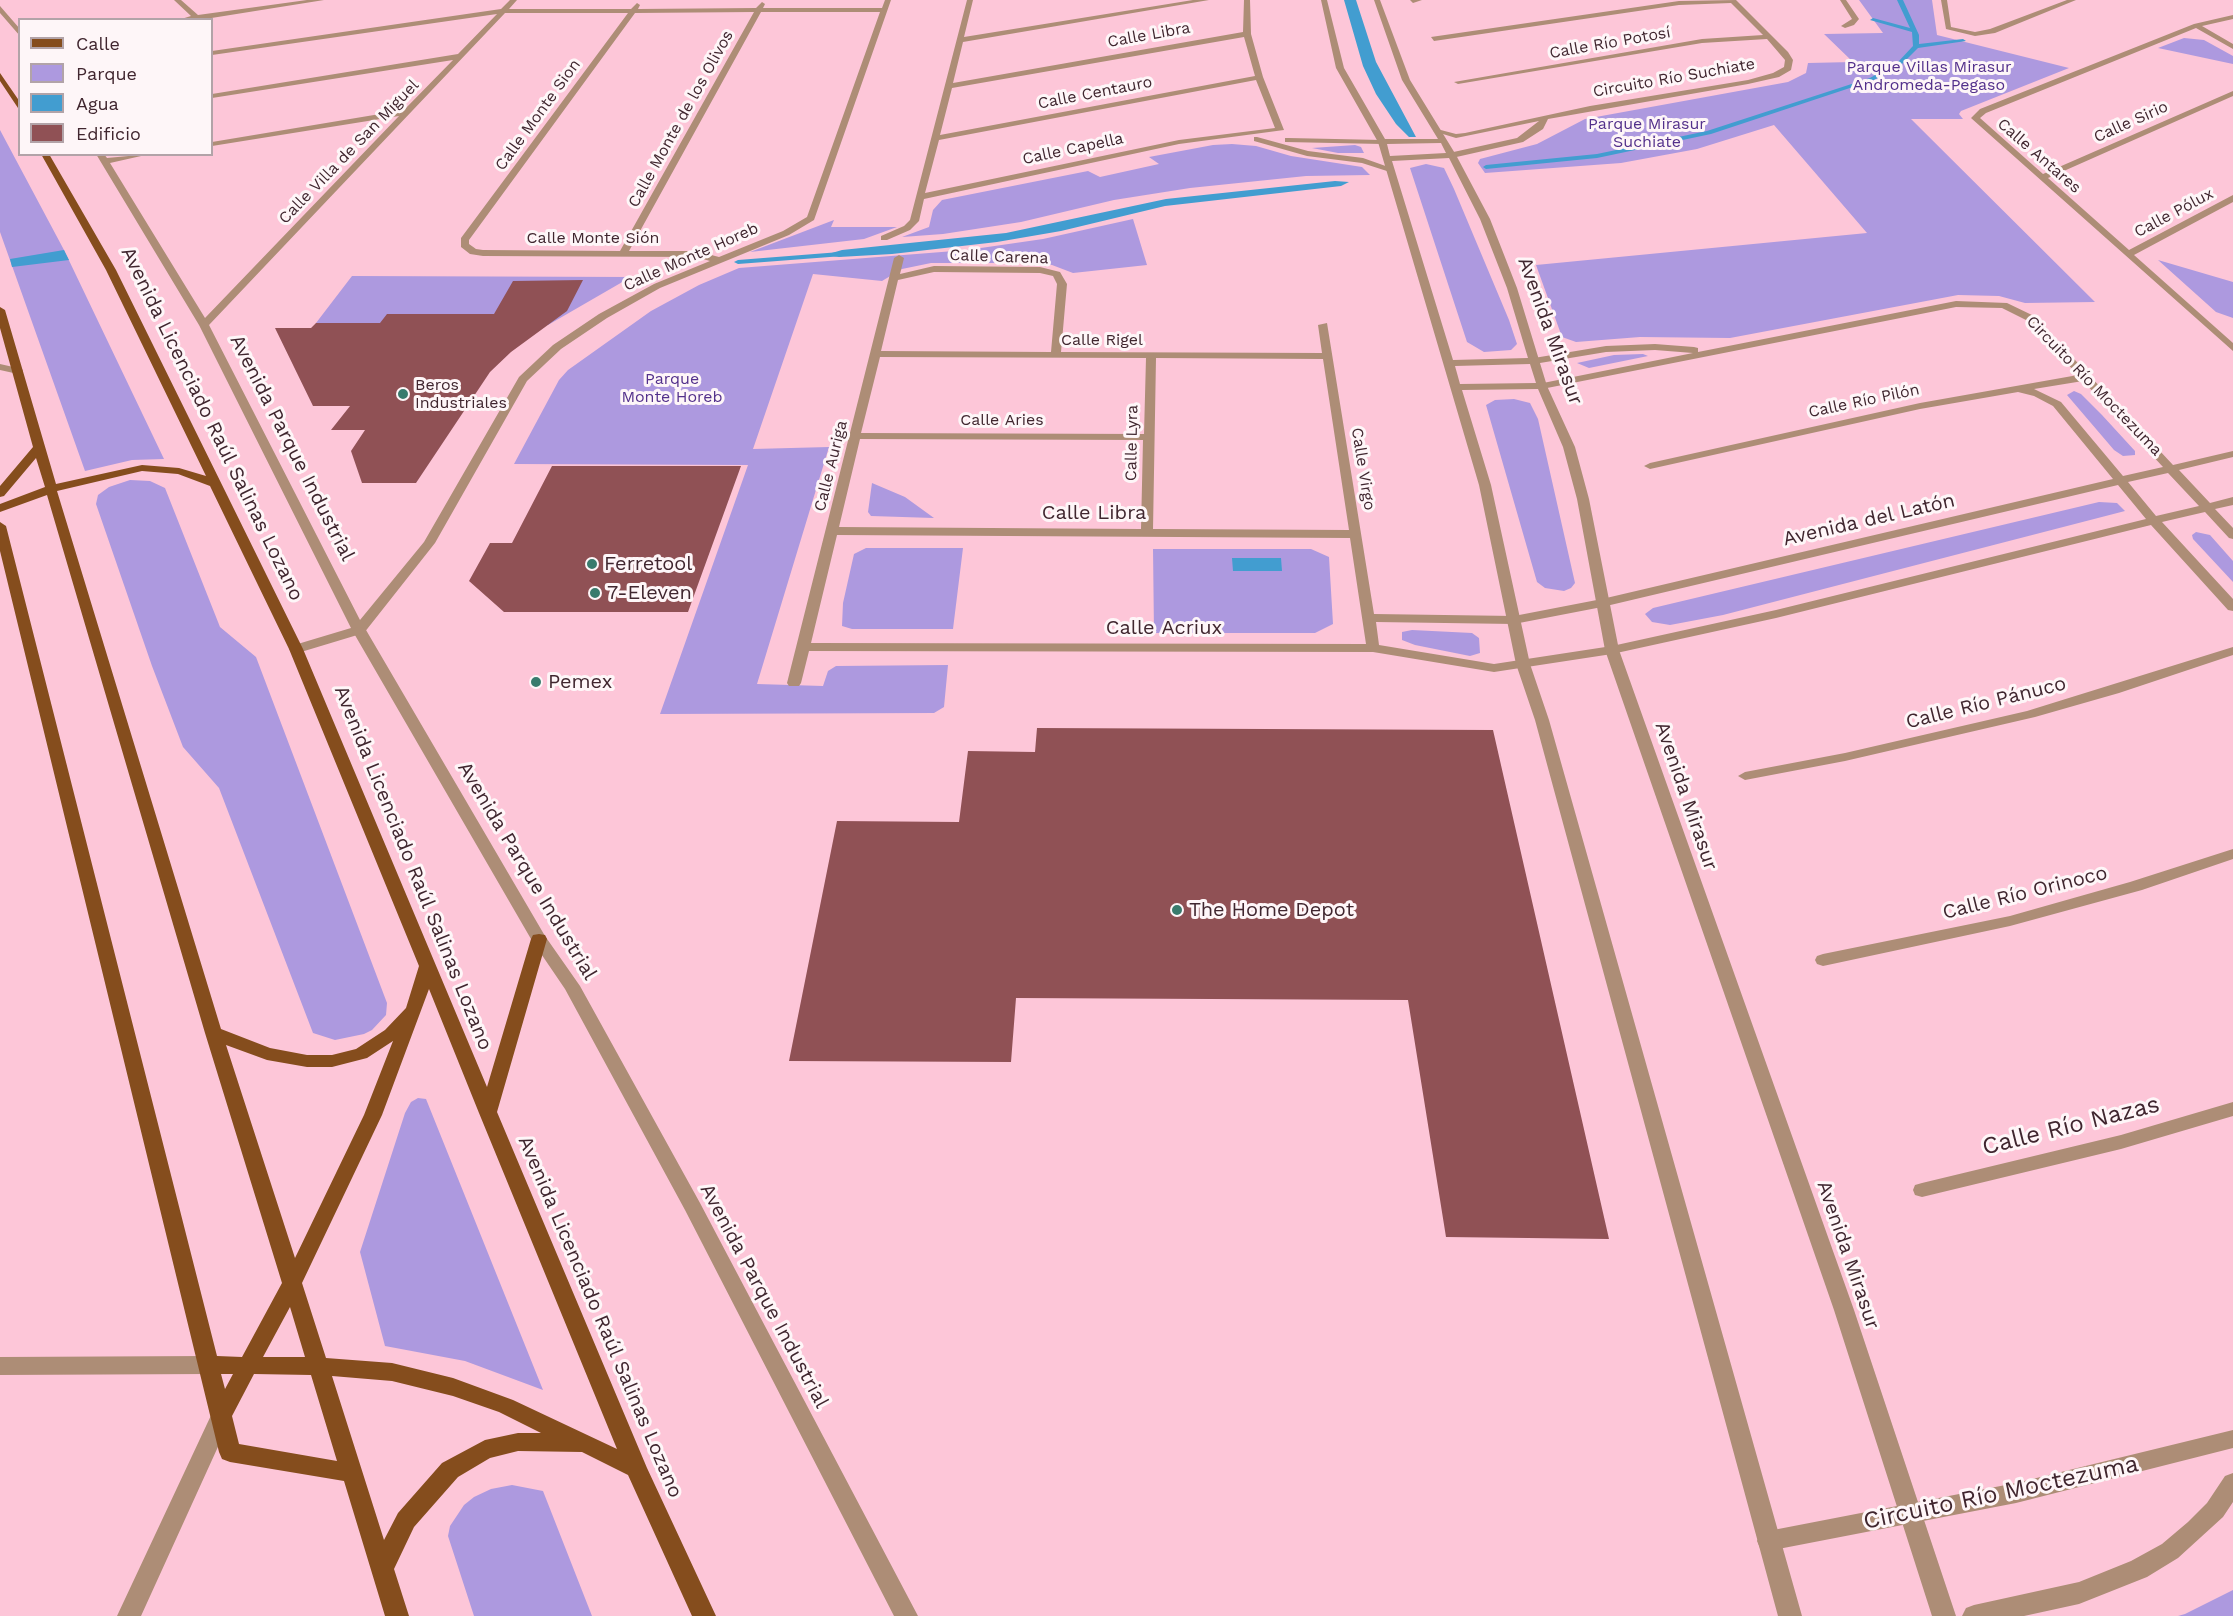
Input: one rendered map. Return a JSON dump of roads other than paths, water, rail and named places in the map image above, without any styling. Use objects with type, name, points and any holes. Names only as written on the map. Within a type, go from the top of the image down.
[{"type":"main road","points":[[0,75],[18,106]]},
{"type":"main road","name":"Avenida Licenciado Raúl Salinas Lozano","points":[[46,156],[111,270],[296,649],[636,1468],[704,1616]]},
{"type":"main road","points":[[0,310],[51,489],[214,1033],[398,1616]]},
{"type":"main road","points":[[0,493],[39,448]]},
{"type":"main road","points":[[0,508],[51,489],[142,468],[179,471],[214,483]]},
{"type":"main road","points":[[0,526],[230,1452],[353,1473]]},
{"type":"main road","points":[[488,1113],[539,939]]},
{"type":"main road","points":[[221,1416],[293,1282],[373,1116],[414,1010],[428,964]]},
{"type":"main road","points":[[214,1033],[267,1054],[307,1061],[332,1061],[361,1054],[377,1044],[414,1010]]},
{"type":"main road","points":[[208,1365],[319,1366],[392,1372],[453,1387],[506,1406],[636,1468]]},
{"type":"main road","points":[[383,1567],[406,1520],[450,1470],[485,1450],[518,1442],[584,1443]]},
{"type":"street","points":[[177,0],[196,17]]},
{"type":"street","points":[[191,18],[321,0]]},
{"type":"street","name":"Calle Villa de San Miguel","points":[[204,325],[514,0]]},
{"type":"street","name":"Calle Monte Sion","points":[[466,249],[464,240],[641,0]]},
{"type":"street","name":"Calle Monte de los Olivos","points":[[624,253],[764,0]]},
{"type":"street","name":"Calle Monte Horeb","points":[[359,630],[429,543],[523,379],[557,347],[597,319],[657,286],[794,230],[811,218],[888,0]]},
{"type":"street","points":[[884,238],[911,225],[937,138],[972,0]]},
{"type":"street","points":[[961,40],[1206,0]]},
{"type":"street","points":[[1247,0],[1247,34],[1259,77],[1281,128],[1278,131],[1262,134]]},
{"type":"street","points":[[1324,0],[1340,68],[1377,132],[1388,159],[1485,485],[1523,664],[1542,720],[1790,1616]]},
{"type":"street","name":"Avenida Mirasur","points":[[1377,0],[1406,80],[1452,155],[1485,219],[1512,288],[1542,386],[1569,447],[1583,499],[1612,650],[1844,1310],[1944,1616]]},
{"type":"street","points":[[1434,39],[1679,3],[1732,0]]},
{"type":"street","name":"Circuito Río Suchiate","points":[[1382,142],[1466,135],[1776,75],[1788,68],[1789,60],[1732,0]]},
{"type":"street","points":[[1843,0],[1856,19],[1852,24],[1845,26]]},
{"type":"street","points":[[1944,0],[1948,28],[1975,34],[1992,32],[2073,0]]},
{"type":"street","points":[[0,8],[18,31]]},
{"type":"street","points":[[213,53],[504,11],[884,10]]},
{"type":"street","name":"Calle Antares","points":[[2232,346],[1975,118],[2195,27],[2233,17]]},
{"type":"street","points":[[2195,27],[2233,46]]},
{"type":"street","name":"Calle Antares","points":[[2195,27],[2233,27]]},
{"type":"street","name":"Calle Libra","points":[[949,86],[1247,34]]},
{"type":"street","name":"Calle Río Potosí","points":[[1458,82],[1702,41],[1769,37]]},
{"type":"street","points":[[213,96],[462,56]]},
{"type":"street","name":"Calle Centauro","points":[[937,138],[1259,77]]},
{"type":"street","name":"Calle Sirio","points":[[2041,178],[2233,93]]},
{"type":"street","points":[[213,144],[408,112]]},
{"type":"street","points":[[1452,155],[1520,140],[1540,127],[1545,118]]},
{"type":"street","name":"Calle Capella","points":[[1337,142],[1366,138],[1377,132]]},
{"type":"street","name":"Calle Capella","points":[[921,196],[1179,142],[1231,135],[1262,134],[1295,141],[1382,142]]},
{"type":"street","name":"Calle Capella","points":[[1231,135],[1390,169]]},
{"type":"street","name":"Calle Capella","points":[[1352,160],[1452,155]]},
{"type":"street","points":[[103,158],[124,156]]},
{"type":"street","name":"Avenida Parque Industrial","points":[[103,158],[204,325],[359,630],[539,939],[572,986],[662,1151],[906,1616]]},
{"type":"street","name":"Calle Pólux","points":[[2128,254],[2233,198]]},
{"type":"street","name":"Calle Monte Sión","points":[[466,249],[483,253],[696,254],[719,260]]},
{"type":"street","name":"Calle Auriga","points":[[794,682],[896,278],[899,258]]},
{"type":"street","name":"Calle Carena","points":[[896,278],[934,269],[1032,270],[1057,274],[1062,284],[1056,355]]},
{"type":"street","name":"Circuito Río Moctezuma","points":[[1455,387],[1542,386],[1956,304],[2004,305],[2024,314],[2231,532]]},
{"type":"street","name":"Calle Virgo","points":[[1323,325],[1373,648]]},
{"type":"street","name":"Circuito Río Moctezuma","points":[[1448,363],[1534,362],[1614,349],[1655,347],[1712,351]]},
{"type":"street","name":"Calle Rigel","points":[[876,354],[1328,356]]},
{"type":"street","name":"Calle Lyra","points":[[1147,533],[1151,355]]},
{"type":"street","points":[[0,367],[18,371]]},
{"type":"street","name":"Calle Río Pilón","points":[[1650,466],[1831,424],[2086,377]]},
{"type":"street","points":[[2008,390],[2037,393],[2057,404],[2154,521],[2233,608]]},
{"type":"street","name":"Calle Aries","points":[[856,436],[1148,437]]},
{"type":"street","name":"Avenida del Latón","points":[[1514,620],[1602,603],[2233,454]]},
{"type":"street","points":[[1523,664],[1612,650],[1776,614],[2233,501]]},
{"type":"street","name":"Calle Libra","points":[[832,531],[1356,534]]},
{"type":"street","points":[[1369,618],[1514,620]]},
{"type":"street","points":[[296,649],[359,630]]},
{"type":"street","name":"Calle Acriux","points":[[803,647],[1373,648],[1413,653],[1431,659],[1474,666],[1494,668],[1523,664]]},
{"type":"street","name":"Calle Río Pánuco","points":[[1745,776],[1845,757],[2030,714],[2114,690],[2233,651]]},
{"type":"street","name":"Calle Río Orinoco","points":[[1823,960],[2010,921],[2136,886],[2233,854]]},
{"type":"street","name":"Calle Río Nazas","points":[[1922,1190],[2121,1142],[2233,1109]]},
{"type":"street","points":[[0,1366],[208,1365]]},
{"type":"street","points":[[129,1616],[221,1416]]},
{"type":"street","name":"Circuito Río Moctezuma","points":[[1768,1541],[1912,1515],[2016,1493],[2233,1440]]},
{"type":"street","points":[[1974,1616],[2079,1593],[2139,1569],[2170,1551],[2196,1528],[2215,1510],[2233,1483]]},
{"type":"water","points":[[1344,0],[1356,0],[1376,62],[1416,137],[1409,137],[1396,124],[1376,94],[1363,66]]},
{"type":"water","points":[[1335,181],[1349,182],[1341,186],[1165,206],[1061,231],[997,242],[892,254],[839,257],[825,255],[842,250],[1006,233],[1166,199]]},
{"type":"water","points":[[64,250],[69,260],[12,267],[10,259]]},
{"type":"water","points":[[1232,558],[1281,558],[1282,571],[1233,571]]},
{"type":"waterway","points":[[1900,0],[1916,35],[1916,46]]},
{"type":"waterway","points":[[1873,20],[1914,31]]},
{"type":"waterway","points":[[1916,46],[1963,41]]},
{"type":"waterway","points":[[1486,167],[1597,156],[1709,133],[1872,79],[1900,63],[1916,46]]},
{"type":"waterway","points":[[738,262],[840,254]]},
{"type":"place","name":"Beros Industriales","points":[[403,394]]},
{"type":"place","name":"Ferretool","points":[[592,564]]},
{"type":"place","name":"7-Eleven","points":[[595,593]]},
{"type":"place","name":"Pemex","points":[[536,682]]},
{"type":"place","name":"The Home Depot","points":[[1177,910]]},
{"type":"park label","name":"Parque Villas Mirasur Andromeda-Pegaso","points":[[1929,76]]},
{"type":"park label","name":"Parque Mirasur Suchiate","points":[[1647,133]]},
{"type":"park label","name":"Parque Monte Horeb","points":[[672,388]]}]
